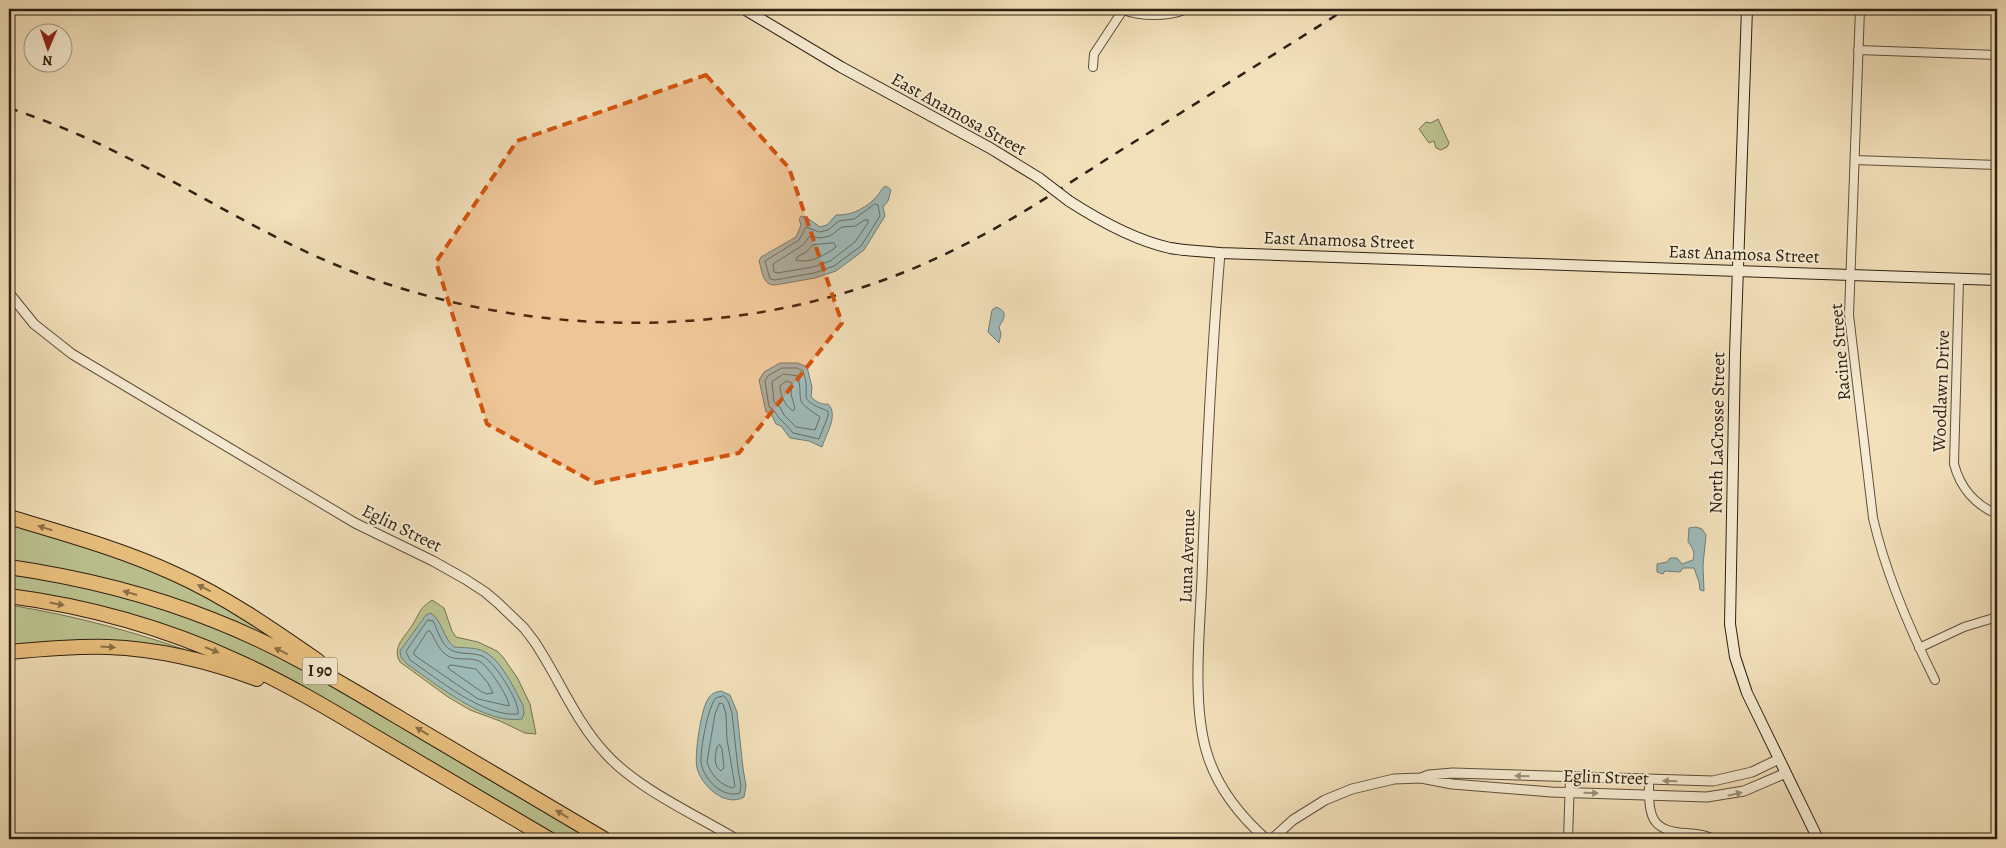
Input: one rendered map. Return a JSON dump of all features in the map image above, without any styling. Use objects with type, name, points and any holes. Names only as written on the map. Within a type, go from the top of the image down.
[{"type":"highway","points":[[9,517],[106,547],[161,568],[198,585],[259,620],[405,721]]},
{"type":"highway","name":"I 90","points":[[9,567],[90,582],[162,602],[212,619],[248,634],[302,661],[604,839]]},
{"type":"highway","name":"I 90","points":[[9,596],[68,606],[122,619],[179,637],[236,660],[296,691],[549,839]]},
{"type":"highway","points":[[9,652],[85,647],[131,649],[200,661],[243,674],[274,686],[497,808]]},
{"type":"main road","name":"East Anamosa Street","points":[[744,9],[841,67],[990,148],[1039,178],[1095,218],[1128,234],[1170,248],[1220,253],[1997,280]]},
{"type":"main road","name":"North LaCrosse Street","points":[[1747,9],[1729,587],[1730,624],[1734,652],[1742,680],[1818,839]]},
{"type":"street","points":[[1092,67],[1094,54],[1122,9],[1146,14],[1165,14],[1187,9]]},
{"type":"street","name":"Racine Street","points":[[1860,9],[1850,275],[1850,328],[1873,518],[1895,593],[1935,680]]},
{"type":"street","points":[[1858,50],[1997,55]]},
{"type":"street","points":[[1855,160],[1997,166]]},
{"type":"street","name":"Luna Avenue","points":[[1220,253],[1208,410],[1200,648],[1200,726],[1208,756],[1218,782],[1242,816],[1266,839]]},
{"type":"street","name":"Woodlawn Drive","points":[[1959,279],[1954,464],[1961,484],[1968,494],[1981,505],[1997,514]]},
{"type":"street","name":"Eglin Street","points":[[9,293],[34,324],[72,354],[355,523],[434,561],[485,592],[512,616],[534,641],[588,732],[606,754],[644,786],[736,839]]},
{"type":"street","points":[[1919,648],[1964,627],[1997,617]]},
{"type":"street","name":"Eglin Street","points":[[1272,839],[1304,812],[1339,794],[1380,781],[1453,773],[1704,782],[1724,780],[1752,772],[1779,759]]},
{"type":"street","name":"Eglin Street","points":[[1421,778],[1452,784],[1570,793],[1695,797],[1726,796],[1744,791],[1786,773]]},
{"type":"street","points":[[1568,839],[1570,778]]},
{"type":"street","points":[[1649,780],[1652,817],[1661,828],[1675,833],[1704,834],[1713,839]]},
{"type":"highlighted area","points":[[706,75],[789,168],[842,323],[739,453],[595,483],[487,424],[436,262],[517,141]]},
{"type":"green space","points":[[1438,119],[1449,143],[1447,147],[1441,150],[1436,148],[1434,141],[1429,143],[1419,129],[1426,122],[1431,123]]},
{"type":"green space","points":[[9,524],[83,544],[139,564],[228,607],[283,644],[115,582],[80,573],[9,561]]},
{"type":"green space","points":[[9,575],[80,586],[115,595],[184,617],[251,644],[301,668],[590,839],[558,839],[259,665],[9,591]]},
{"type":"green space","points":[[432,600],[444,608],[456,637],[478,642],[497,651],[503,657],[518,679],[530,704],[536,734],[525,733],[470,710],[448,697],[400,662],[397,651],[398,647],[422,609]]},
{"type":"green space","points":[[9,605],[110,627],[208,658],[9,648]]},
{"type":"water","points":[[886,186],[891,190],[888,201],[883,207],[885,216],[864,250],[836,271],[815,278],[775,285],[771,285],[765,280],[759,261],[761,257],[796,237],[801,225],[799,219],[801,216],[806,217],[820,227],[827,225],[836,215],[848,214],[865,207]]},
{"type":"water","points":[[996,307],[1004,313],[999,327],[1001,334],[999,343],[988,332],[992,310]]},
{"type":"water","points":[[780,363],[798,363],[807,367],[812,387],[811,397],[819,403],[828,404],[831,408],[832,419],[822,447],[809,441],[790,438],[781,426],[776,424],[771,414],[766,412],[759,380],[764,372]]},
{"type":"water","points":[[1696,527],[1702,529],[1706,535],[1703,565],[1704,591],[1700,590],[1694,568],[1683,568],[1680,572],[1665,571],[1663,574],[1657,572],[1657,564],[1667,562],[1670,558],[1677,558],[1682,564],[1693,560],[1693,550],[1688,542],[1689,528]]},
{"type":"water","points":[[431,613],[454,647],[481,650],[497,662],[523,705],[524,713],[522,719],[492,716],[477,710],[446,692],[407,664],[401,657],[400,651],[426,615]]},
{"type":"water","points":[[721,691],[730,695],[737,712],[746,786],[744,797],[737,800],[729,800],[722,797],[709,788],[699,775],[696,762],[697,744],[705,704],[709,697]]},
{"type":"railway","points":[[9,108],[55,125],[130,159],[306,252],[367,277],[437,298],[508,313],[582,321],[655,322],[729,317],[801,304],[871,284],[962,246],[1026,210],[1346,9]]}]
